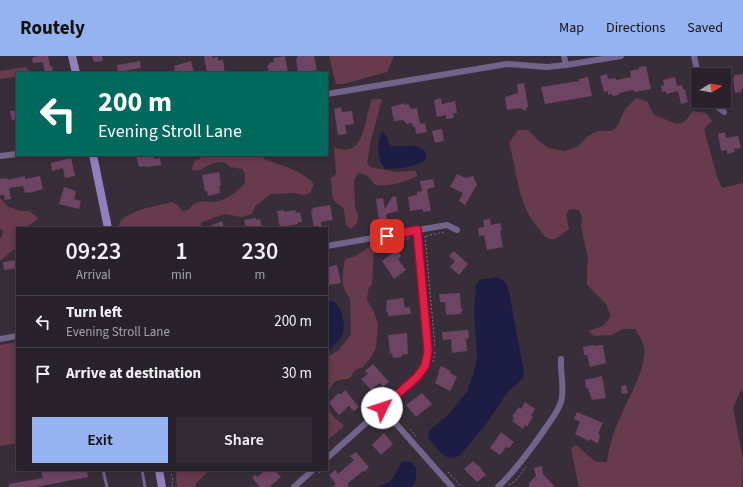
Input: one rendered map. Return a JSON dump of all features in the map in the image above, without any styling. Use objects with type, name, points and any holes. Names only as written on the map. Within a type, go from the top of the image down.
[{"type":"street","points":[[72,56],[76,72]]},
{"type":"street","points":[[564,56],[566,65]]},
{"type":"street","points":[[328,94],[507,64],[547,67],[621,56]]},
{"type":"street","points":[[694,56],[697,68]]},
{"type":"street","points":[[719,108],[724,112]]},
{"type":"street","points":[[0,156],[16,154]]},
{"type":"street","points":[[93,156],[108,227]]},
{"type":"street","points":[[328,246],[447,225],[457,230]]},
{"type":"street","points":[[328,457],[384,410],[417,377],[425,366],[428,351],[417,230]]},
{"type":"street","points":[[0,339],[16,336]]},
{"type":"street","points":[[498,487],[511,475],[533,446],[561,402],[561,359]]},
{"type":"street","points":[[384,410],[452,487]]},
{"type":"street","points":[[159,471],[162,487]]},
{"type":"street","points":[[294,487],[312,471]]},
{"type":"lane","points":[[103,471],[107,487]]},
{"type":"lane","points":[[142,471],[145,487]]},
{"type":"path","points":[[425,236],[435,346],[432,365]]},
{"type":"path","points":[[384,410],[394,408],[395,405]]},
{"type":"path","points":[[170,471],[173,480],[172,487]]},
{"type":"shaded area","points":[[329,56],[394,56],[387,72],[344,84],[336,84]]},
{"type":"shaded area","points":[[26,67],[29,72],[16,72],[16,78],[0,79],[0,71]]},
{"type":"shaded area","points":[[636,98],[647,101],[654,115],[677,124],[684,122],[693,111],[706,113],[712,121],[704,129],[717,177],[722,188],[743,183],[743,389],[740,392],[733,408],[743,460],[742,487],[579,487],[571,449],[576,445],[596,462],[607,462],[611,441],[641,371],[644,355],[643,345],[641,338],[635,329],[623,329],[612,335],[594,336],[588,331],[603,326],[611,316],[606,304],[587,285],[588,258],[581,227],[582,216],[579,210],[569,210],[566,215],[569,229],[555,239],[549,239],[544,236],[532,220],[522,200],[509,143],[518,130],[528,130],[540,142],[549,148],[564,151],[577,147],[588,136],[598,131],[612,131],[618,125],[625,109]]},
{"type":"shaded area","points":[[372,99],[382,99],[371,140],[367,163],[370,167],[396,172],[415,171],[418,176],[396,184],[384,186],[374,184],[366,175],[358,173],[354,180],[355,208],[358,215],[357,223],[351,229],[346,225],[344,209],[333,199],[332,196],[331,178],[336,174],[334,147],[344,150],[352,148],[358,143],[365,126]]},
{"type":"shaded area","points":[[382,132],[385,133],[390,145],[417,146],[425,151],[427,158],[419,164],[402,168],[386,169],[381,162],[378,152]]},
{"type":"shaded area","points":[[202,156],[263,156],[264,159],[285,166],[304,175],[314,184],[310,193],[303,195],[293,193],[271,194],[255,206],[252,214],[241,217],[225,214],[202,222],[200,227],[119,227],[120,222],[124,218],[140,210],[172,202],[178,205],[182,211],[188,210],[196,203],[217,201],[229,197],[245,183],[245,174],[242,169],[230,167],[224,162],[213,163],[200,170],[193,171],[192,168],[194,161],[200,159]]},
{"type":"shaded area","points":[[0,198],[9,207],[20,211],[29,211],[38,218],[29,225],[16,227],[16,250],[14,249],[0,261],[0,239],[3,232],[0,228]]},
{"type":"shaded area","points":[[369,247],[374,251],[372,284],[368,290],[367,300],[374,312],[378,325],[376,348],[363,367],[355,370],[349,379],[335,382],[328,393],[328,356],[339,350],[351,334],[350,298],[343,285],[343,269],[345,259],[354,257]]},
{"type":"shaded area","points":[[496,277],[506,283],[509,292],[524,372],[523,378],[507,393],[484,427],[459,456],[453,458],[447,457],[441,453],[429,439],[428,435],[430,430],[449,414],[467,392],[475,369],[477,355],[474,311],[476,285],[480,280]]},
{"type":"shaded area","points":[[328,300],[335,302],[342,314],[344,328],[342,336],[328,351]]},
{"type":"shaded area","points":[[16,342],[16,443],[0,446],[0,345]]},
{"type":"shaded area","points":[[328,409],[333,416],[344,426],[328,440]]},
{"type":"shaded area","points":[[406,461],[412,463],[416,468],[416,480],[412,487],[374,487],[390,482],[402,462]]},
{"type":"shaded area","points":[[177,471],[209,471],[196,483],[195,487],[177,487]]},
{"type":"building","points":[[38,56],[48,56],[53,72],[45,72],[43,62],[33,63],[32,58]]},
{"type":"building","points":[[92,56],[102,56],[103,61],[94,62]]},
{"type":"building","points":[[204,56],[212,56],[212,58],[218,57],[218,61],[223,60],[225,72],[207,72]]},
{"type":"building","points":[[285,56],[288,72],[269,72],[267,65],[274,62],[273,58]]},
{"type":"building","points":[[297,56],[314,56],[317,70],[298,72]]},
{"type":"building","points":[[140,61],[141,68],[118,72],[117,65]]},
{"type":"building","points":[[191,61],[194,72],[175,72],[174,66]]},
{"type":"building","points":[[646,66],[651,89],[635,92],[633,90],[613,96],[612,94],[608,95],[608,91],[604,92],[600,76],[607,74],[608,79],[616,78],[616,80],[631,77],[630,71]]},
{"type":"building","points":[[743,74],[743,89],[741,89],[741,92],[735,93],[734,75]]},
{"type":"building","points":[[588,77],[592,96],[545,104],[541,87],[579,81],[579,79]]},
{"type":"building","points":[[675,77],[677,86],[682,85],[683,90],[685,89],[688,102],[681,104],[678,91],[666,94],[666,91],[662,92],[661,86],[664,85],[663,80]]},
{"type":"building","points":[[524,83],[528,106],[525,111],[520,108],[507,110],[505,97],[518,93],[517,84]]},
{"type":"building","points":[[441,98],[442,104],[455,101],[457,113],[453,114],[454,118],[446,119],[446,115],[437,117],[434,100]]},
{"type":"building","points":[[404,103],[404,105],[408,104],[411,109],[417,108],[420,124],[425,123],[427,132],[416,134],[415,127],[413,127],[412,123],[406,124],[404,120],[394,121],[391,107]]},
{"type":"building","points":[[341,107],[342,112],[352,111],[354,124],[345,125],[347,134],[338,135],[334,109]]},
{"type":"building","points":[[16,110],[16,119],[12,120],[10,111]]},
{"type":"building","points":[[442,129],[444,141],[435,143],[432,131]]},
{"type":"building","points":[[725,132],[726,138],[738,136],[741,148],[734,149],[735,152],[727,154],[727,150],[721,151],[718,134]]},
{"type":"building","points":[[136,156],[154,156],[154,159],[160,158],[161,165],[139,167]]},
{"type":"building","points":[[71,158],[75,176],[65,178],[63,168],[52,171],[51,163]]},
{"type":"building","points":[[219,172],[221,186],[219,186],[220,193],[208,196],[207,191],[205,191],[202,175]]},
{"type":"building","points":[[457,174],[466,178],[473,176],[477,185],[465,205],[459,201],[463,193],[450,187]]},
{"type":"building","points":[[25,176],[25,179],[40,176],[43,189],[25,193],[23,186],[9,188],[11,199],[5,200],[4,195],[0,195],[0,179],[7,178],[8,180]]},
{"type":"building","points":[[433,179],[435,187],[427,189],[431,211],[423,212],[423,209],[410,211],[408,197],[417,195],[417,192],[422,191],[420,181]]},
{"type":"building","points":[[64,187],[76,191],[74,199],[81,201],[79,209],[59,204]]},
{"type":"building","points":[[396,196],[398,211],[386,214],[387,220],[379,221],[376,199],[383,198],[385,209],[392,197]]},
{"type":"building","points":[[330,205],[333,220],[321,222],[322,227],[314,227],[311,211],[313,211],[312,208]]},
{"type":"building","points":[[284,210],[284,212],[295,210],[296,213],[300,212],[302,222],[298,222],[298,224],[288,227],[280,227],[277,211]]},
{"type":"building","points":[[256,218],[256,220],[260,219],[262,227],[246,227],[244,220]]},
{"type":"building","points":[[490,219],[491,225],[500,223],[503,247],[487,250],[484,235],[479,236],[478,228],[484,227],[483,220]]},
{"type":"building","points":[[222,221],[224,227],[207,227]]},
{"type":"building","points":[[397,250],[401,256],[398,259],[406,270],[394,279],[382,261]]},
{"type":"building","points":[[454,251],[468,264],[459,275],[450,267],[455,261],[449,256]]},
{"type":"building","points":[[16,260],[16,268],[4,270],[3,262]]},
{"type":"building","points":[[337,265],[341,283],[328,285],[328,267]]},
{"type":"building","points":[[460,293],[461,308],[463,310],[461,314],[446,315],[445,302],[440,302],[439,294]]},
{"type":"building","points":[[403,298],[405,308],[410,307],[411,314],[388,316],[388,312],[386,312],[387,300]]},
{"type":"building","points":[[468,330],[469,338],[466,339],[467,351],[452,353],[451,339],[443,340],[442,332]]},
{"type":"building","points":[[407,333],[408,354],[402,355],[402,357],[393,358],[392,353],[390,354],[388,335]]},
{"type":"building","points":[[603,345],[606,363],[590,367],[587,355],[584,355],[583,347]]},
{"type":"building","points":[[373,364],[389,382],[383,387],[380,383],[371,390],[361,379],[368,374],[365,371]]},
{"type":"building","points":[[441,366],[451,371],[450,373],[457,377],[450,391],[435,383]]},
{"type":"building","points":[[602,376],[606,398],[592,400],[588,388],[586,388],[585,380]]},
{"type":"building","points":[[626,385],[628,393],[622,394],[621,386]]},
{"type":"building","points":[[345,390],[359,407],[354,411],[349,406],[339,415],[329,403],[337,394],[341,394]]},
{"type":"building","points":[[422,393],[432,404],[416,417],[406,405]]},
{"type":"building","points":[[525,402],[535,409],[531,415],[533,417],[527,427],[525,425],[523,429],[512,421],[514,418],[512,416],[519,407],[521,409]]},
{"type":"building","points":[[577,412],[603,423],[598,433],[600,436],[598,444],[590,439],[589,441],[575,434],[580,422],[574,419]]},
{"type":"building","points":[[501,432],[514,442],[509,448],[506,447],[500,455],[490,448]]},
{"type":"building","points":[[384,433],[393,444],[381,455],[372,445]]},
{"type":"building","points":[[356,452],[369,467],[347,484],[349,487],[332,487],[336,484],[329,475],[335,470],[338,474],[354,460],[350,456]]},
{"type":"building","points":[[473,461],[486,475],[477,482],[464,469]]},
{"type":"building","points":[[542,466],[543,474],[555,487],[529,487],[529,483],[536,476],[534,468]]},
{"type":"building","points":[[41,471],[87,471],[88,477],[36,487],[9,487],[9,484],[43,478]]},
{"type":"building","points":[[264,471],[276,471],[281,477],[269,487],[260,487],[252,478],[255,475],[258,477]]},
{"type":"route","points":[[382,408],[417,377],[425,366],[428,351],[417,230],[387,236]]}]
